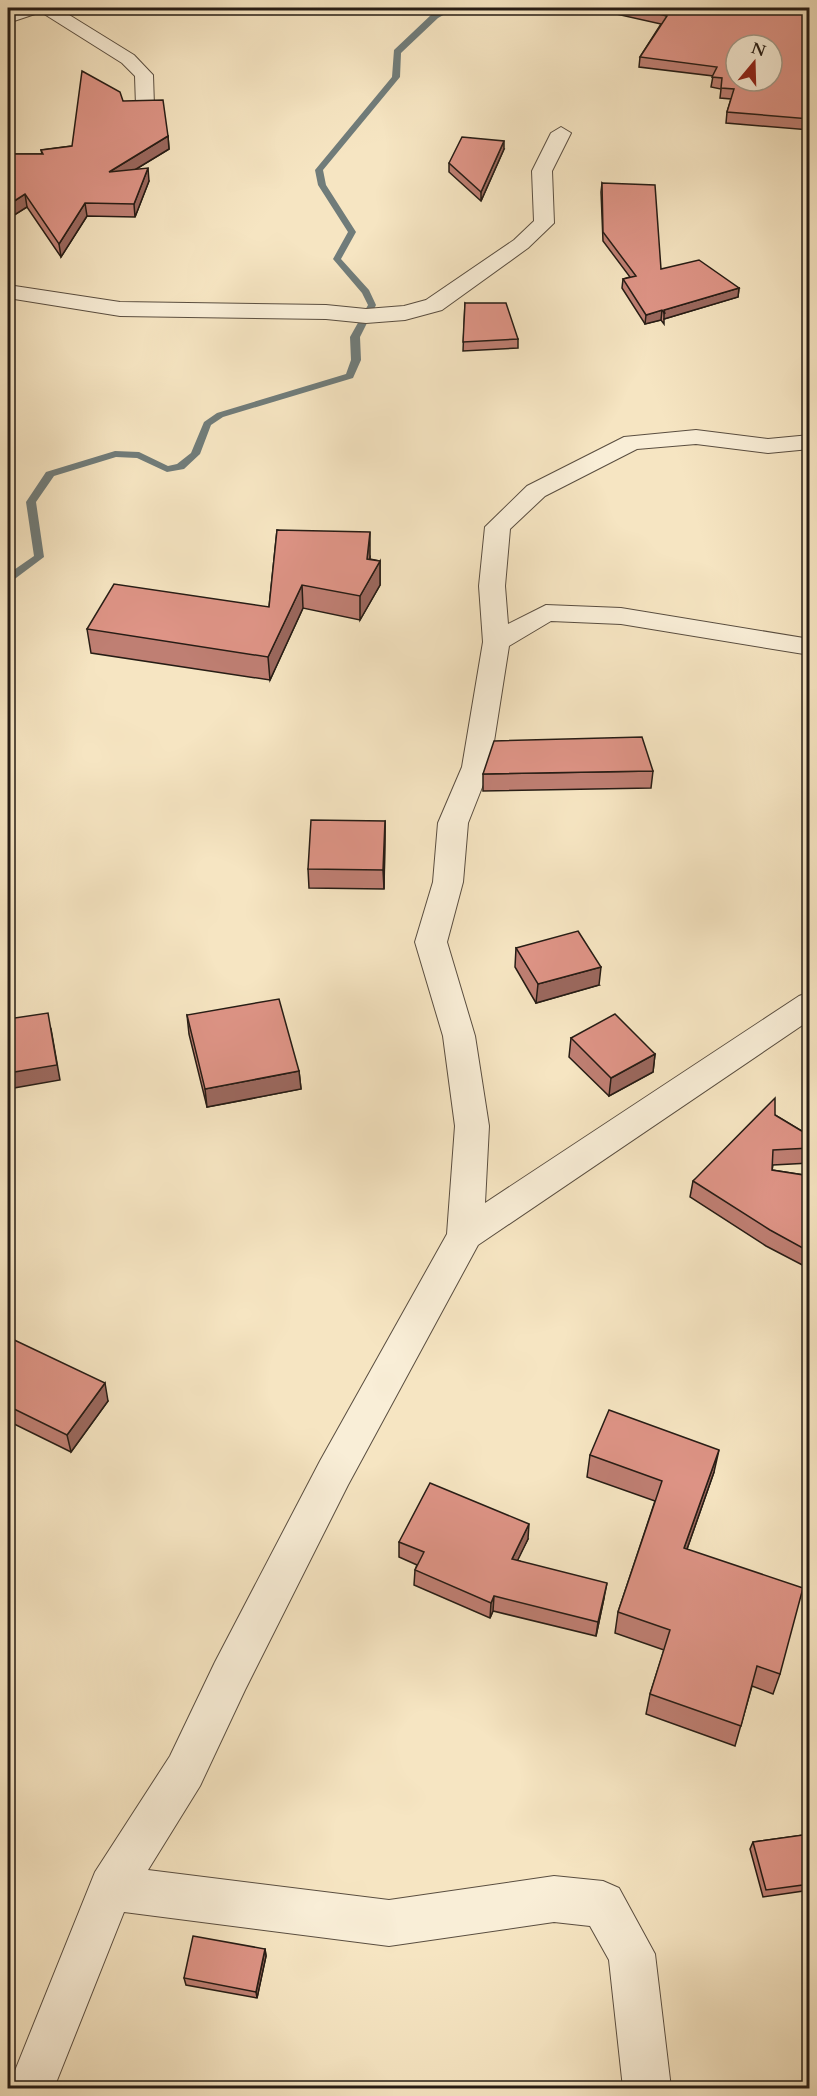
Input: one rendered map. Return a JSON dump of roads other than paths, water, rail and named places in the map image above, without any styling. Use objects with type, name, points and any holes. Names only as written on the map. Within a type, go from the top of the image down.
[{"type":"street","points":[[8,18],[35,8]]},
{"type":"street","points":[[47,8],[128,59],[144,75],[146,105]]},
{"type":"street","points":[[8,292],[120,309],[326,312],[366,316],[405,313],[434,305],[521,244],[544,223],[542,171],[561,133]]},
{"type":"street","points":[[30,2088],[111,1888],[185,1771],[230,1676],[334,1473],[465,1234],[472,1125],[459,1036],[431,942],[448,882],[453,823],[476,767],[496,642],[492,586],[498,527],[536,491],[632,442],[696,437],[768,446],[810,442]]},
{"type":"street","points":[[496,642],[546,613],[621,616],[810,647]]},
{"type":"street","points":[[465,1234],[810,1004]]},
{"type":"street","points":[[111,1888],[389,1923],[554,1899],[603,1904],[632,1954],[647,2088]]},
{"type":"waterway","points":[[8,579],[39,557],[31,502],[50,474],[115,454],[139,455],[167,469],[180,467],[195,454],[207,424],[220,415],[350,376],[356,360],[355,337],[372,305],[366,292],[337,259],[352,232],[322,185],[319,170],[396,77],[397,52],[435,16],[452,8]]}]
